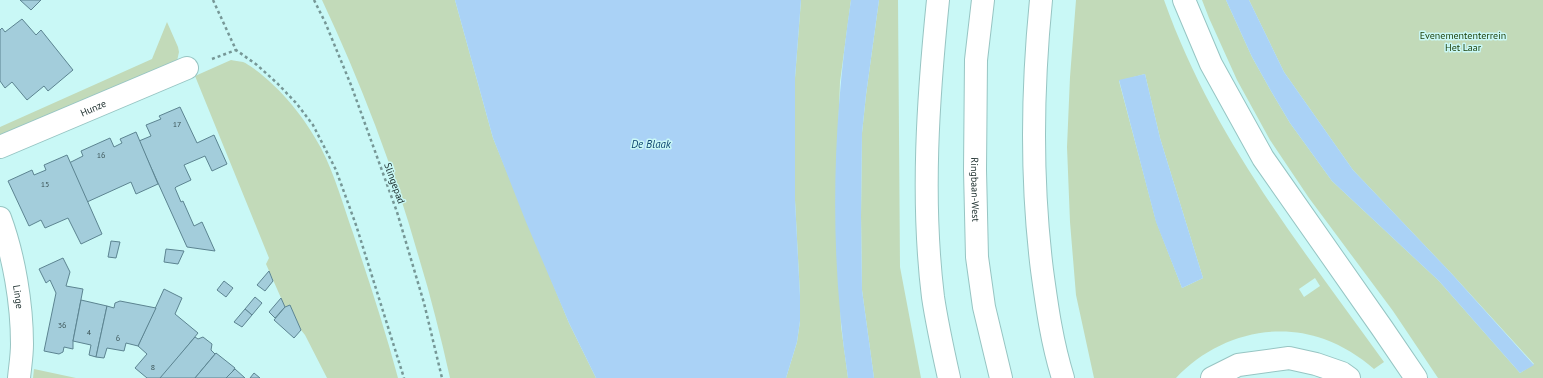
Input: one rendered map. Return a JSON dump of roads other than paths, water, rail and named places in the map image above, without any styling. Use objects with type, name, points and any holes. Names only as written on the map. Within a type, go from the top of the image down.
[{"type":"main road","points":[[938,0],[932,55],[926,171],[927,226],[934,298],[949,378]]},
{"type":"main road","name":"Ringbaan-West","points":[[983,0],[976,60],[975,170],[977,257],[984,307],[1001,378]]},
{"type":"main road","points":[[1041,0],[1035,103],[1034,167],[1037,227],[1047,305],[1063,378]]},
{"type":"main road","points":[[1184,0],[1211,64],[1263,158],[1378,321],[1416,378]]},
{"type":"main road","name":"Hunze","points":[[0,147],[187,68]]},
{"type":"main road","name":"Linge","points":[[0,218],[15,278],[20,315],[22,346],[19,378]]},
{"type":"main road","points":[[1212,378],[1238,365],[1290,358],[1316,364],[1342,373],[1349,378]]},
{"type":"water","name":"De Blaak","points":[[455,0],[801,0],[795,78],[795,200],[800,321],[797,342],[786,378],[596,378],[569,323],[526,222],[493,138]]},
{"type":"water","points":[[851,0],[879,0],[862,133],[862,290],[874,378],[848,378],[838,284],[835,189],[837,142],[840,94]]},
{"type":"water","points":[[1226,0],[1249,0],[1284,72],[1353,170],[1451,273],[1534,365],[1520,373],[1439,281],[1332,181],[1290,123],[1271,91],[1252,57]]},
{"type":"water","points":[[1145,74],[1160,138],[1203,278],[1182,288],[1156,222],[1119,80]]},
{"type":"park label","name":"Evenemententerrein Het Laar","points":[[1463,40]]}]
